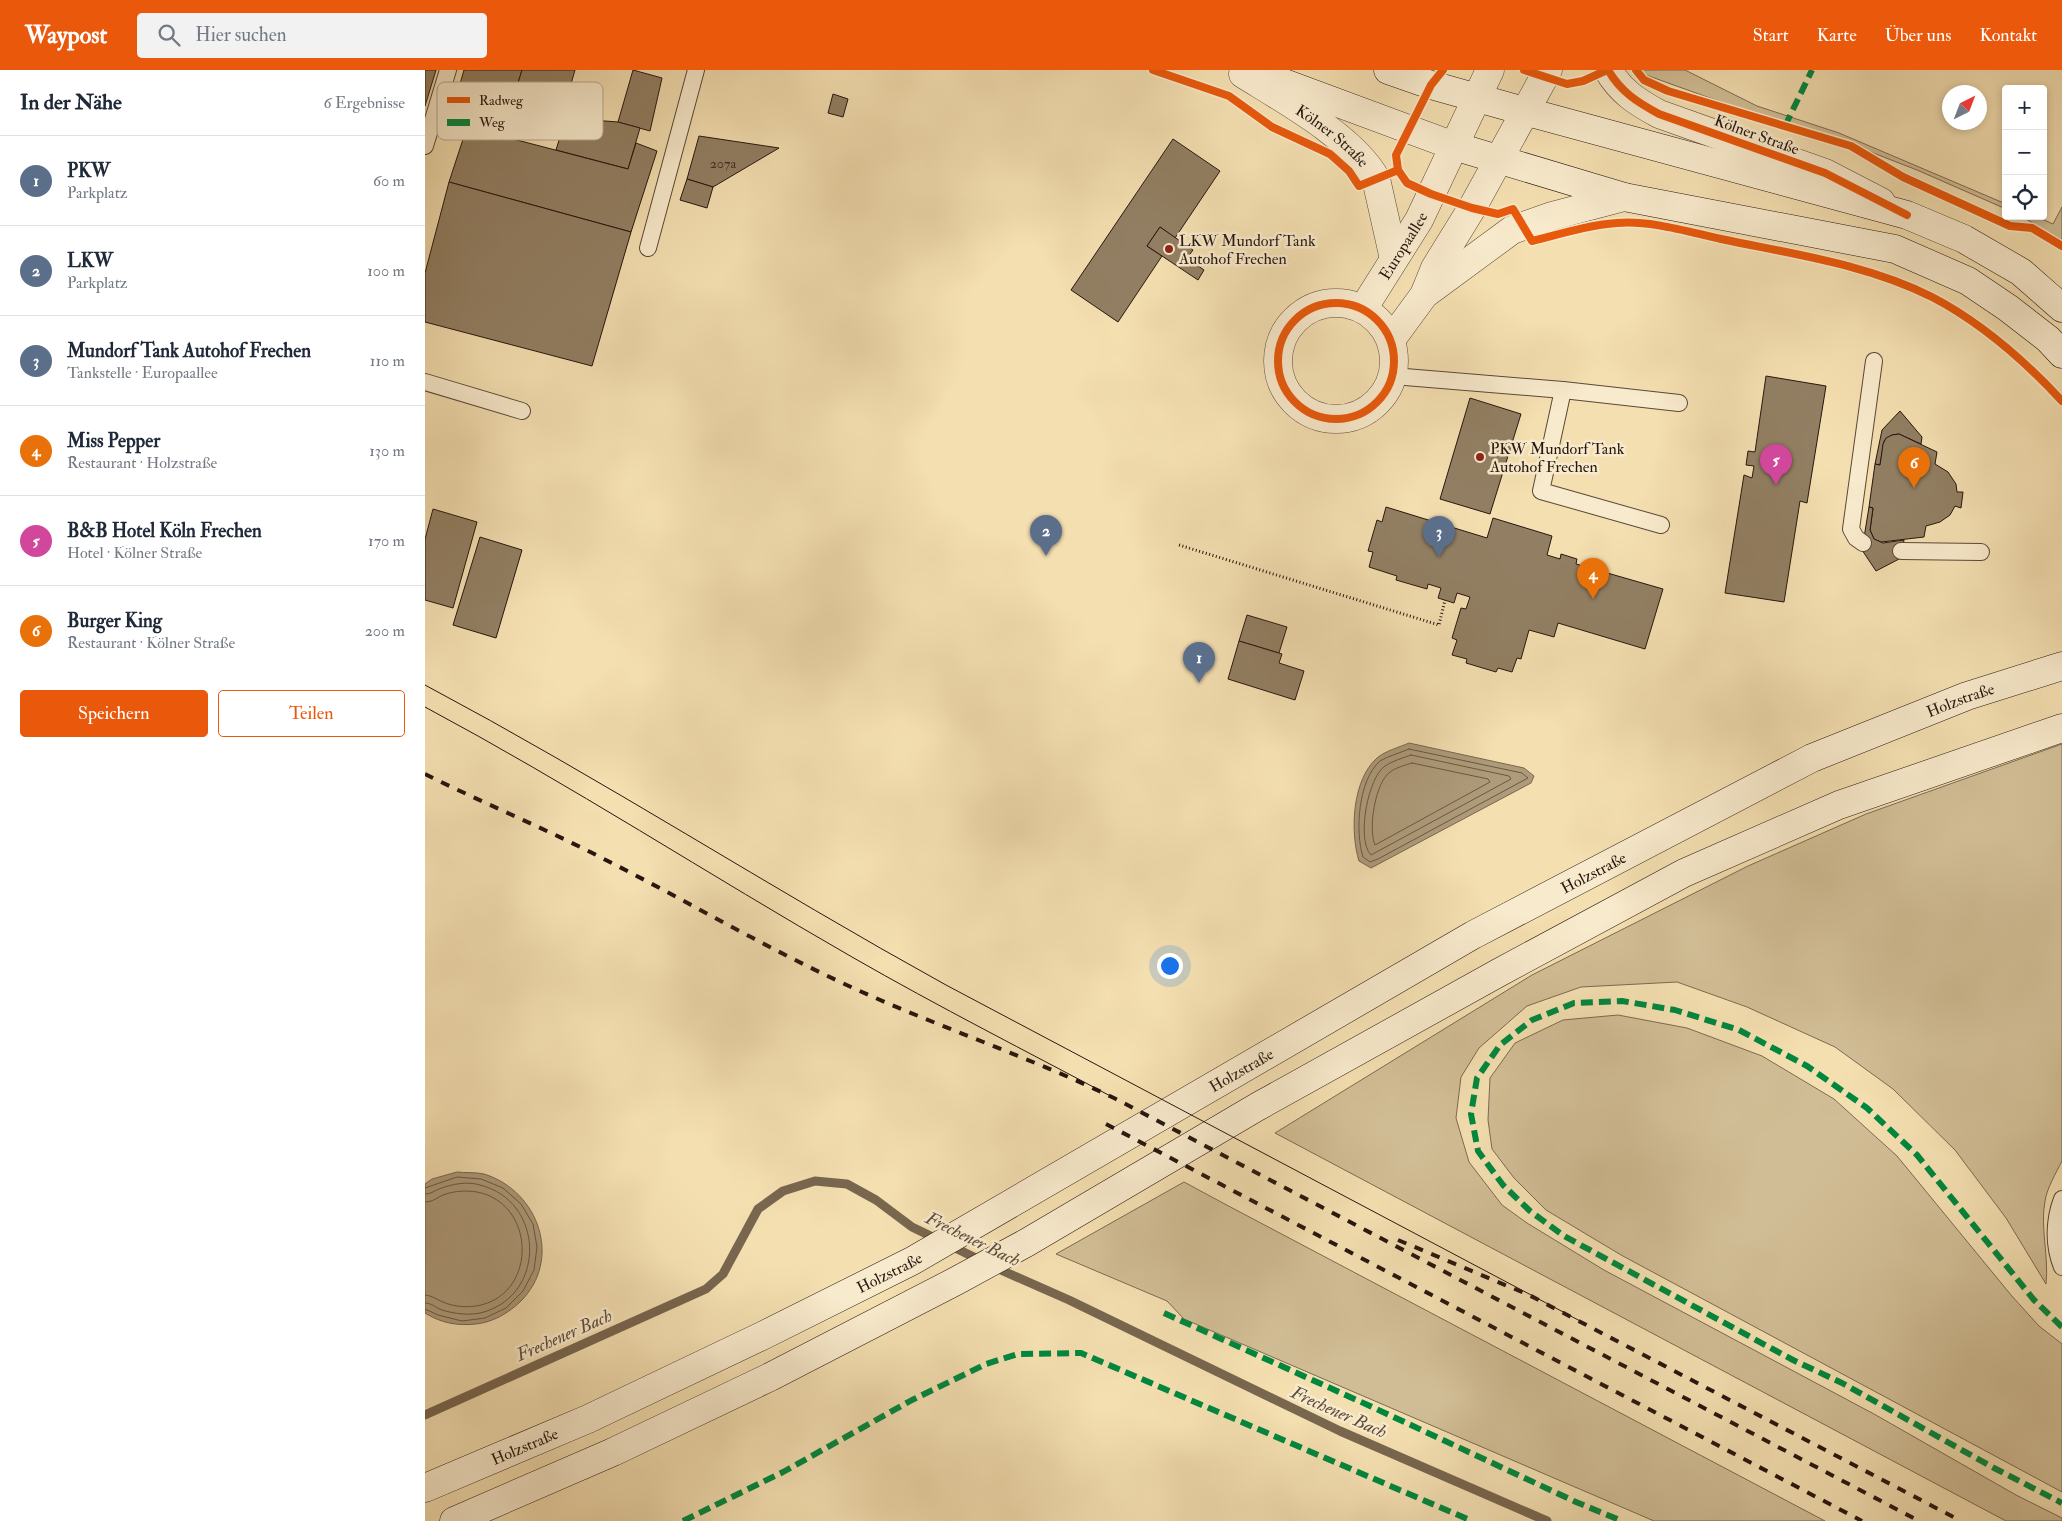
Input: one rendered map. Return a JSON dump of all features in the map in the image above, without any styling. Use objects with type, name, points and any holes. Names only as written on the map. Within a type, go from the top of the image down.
[{"type":"main road","name":"Kölner Straße","points":[[1238,70],[1304,113],[1352,148],[1371,169],[1376,179],[1394,259]]},
{"type":"main road","name":"Kölner Straße","points":[[1249,70],[1454,146],[1625,197],[1895,249],[1968,281],[2008,308],[2048,339],[2062,354]]},
{"type":"main road","name":"Kölner Straße","points":[[1388,70],[1524,111],[1907,215]]},
{"type":"main road","name":"Europaallee","points":[[1363,308],[1419,220],[1490,70]]},
{"type":"main road","points":[[1391,340],[1424,295],[1435,268],[1499,160],[1548,70]]},
{"type":"main road","name":"Kölner Straße","points":[[1608,70],[1614,81],[1634,101],[1659,114],[1825,173],[1907,215],[1964,239],[2021,272],[2062,308]]},
{"type":"main road","points":[[1424,295],[1512,230],[1552,216],[1625,197]]},
{"type":"main road","points":[[1343,302],[1363,308],[1377,319],[1391,340],[1394,356],[1393,376],[1386,392],[1375,405],[1353,417],[1333,420],[1315,416],[1295,402],[1284,388],[1279,375],[1277,359],[1279,346],[1286,329],[1298,315],[1309,308],[1325,303],[1343,302]]},
{"type":"main road","name":"Holzstraße","points":[[425,1488],[588,1419],[764,1335],[912,1261],[984,1221],[1234,1072],[1473,935],[1812,758],[1967,696],[2062,666]]},
{"type":"main road","points":[[454,1521],[613,1452],[770,1377],[956,1281],[1257,1107],[1500,972],[1684,873],[1839,805],[2062,728]]},
{"type":"lane","points":[[444,82],[448,70]]},
{"type":"lane","points":[[648,248],[696,70]]},
{"type":"lane","points":[[425,146],[437,106]]},
{"type":"lane","points":[[1863,544],[1856,538],[1851,529],[1874,361]]},
{"type":"lane","points":[[1393,376],[1563,390],[1679,403]]},
{"type":"lane","points":[[425,382],[522,411]]},
{"type":"lane","points":[[1563,390],[1541,491],[1661,525]]},
{"type":"lane","points":[[1901,551],[1981,552]]},
{"type":"lane","points":[[2062,1200],[2057,1213],[2056,1236],[2062,1266]]},
{"type":"path","points":[[1179,545],[1439,625],[1445,600]]},
{"type":"shaded area","points":[[1642,70],[1685,70],[1757,106],[1839,133],[2002,202],[2002,207],[1917,170],[1822,133],[1757,115],[1646,75]]},
{"type":"shaded area","points":[[2062,207],[2062,240],[2028,220],[2044,220],[2053,224]]},
{"type":"shaded area","points":[[2062,744],[2062,1161],[2045,1201],[2043,1221],[2046,1284],[2006,1218],[1955,1150],[1893,1089],[1835,1047],[1747,1007],[1677,982],[1581,987],[1527,1006],[1479,1048],[1461,1077],[1456,1118],[1469,1162],[1502,1205],[1527,1223],[1604,1270],[1874,1414],[2016,1495],[2062,1518],[2062,1521],[2006,1521],[1275,1133],[1532,975],[1748,866],[1866,814]]},
{"type":"shaded area","points":[[1618,1015],[1687,1028],[1762,1056],[1834,1099],[1897,1156],[2011,1295],[2039,1326],[2062,1344],[2062,1492],[1621,1255],[1546,1210],[1514,1178],[1492,1149],[1488,1120],[1490,1078],[1515,1043],[1563,1020]]},
{"type":"shaded area","points":[[1184,1182],[1825,1521],[1654,1521],[1184,1319],[1167,1301],[1056,1254]]},
{"type":"water","points":[[1409,743],[1524,768],[1534,776],[1531,783],[1371,868],[1359,861],[1356,849],[1355,807],[1362,779],[1377,758],[1388,751]]},
{"type":"water","points":[[457,1172],[484,1174],[503,1183],[519,1195],[531,1211],[539,1229],[542,1248],[540,1267],[533,1285],[520,1302],[499,1317],[476,1324],[462,1325],[449,1323],[425,1313],[425,1184],[432,1179]]},
{"type":"building","points":[[425,70],[436,70],[425,106]]},
{"type":"building","points":[[464,70],[522,70],[518,82],[461,82]]},
{"type":"building","points":[[522,70],[575,70],[572,82],[518,82]]},
{"type":"building","points":[[633,70],[662,78],[650,131],[618,122]]},
{"type":"building","points":[[833,94],[848,99],[843,117],[828,113]]},
{"type":"building","points":[[603,121],[618,122],[640,128],[628,169],[556,150],[559,140],[603,140]]},
{"type":"building","points":[[699,136],[779,148],[713,187],[687,179]]},
{"type":"building","points":[[1173,139],[1220,171],[1175,238],[1160,227],[1147,246],[1162,256],[1118,322],[1071,290]]},
{"type":"building","points":[[463,140],[517,140],[628,169],[636,143],[657,151],[631,232],[449,182]]},
{"type":"building","points":[[687,179],[713,187],[707,208],[680,200]]},
{"type":"building","points":[[449,182],[631,232],[592,366],[425,322],[425,273]]},
{"type":"building","points":[[1160,227],[1193,250],[1187,258],[1204,270],[1198,280],[1147,246]]},
{"type":"building","points":[[1766,376],[1826,386],[1807,503],[1800,501],[1784,602],[1725,593],[1744,475],[1752,478],[1754,466],[1746,465],[1748,451],[1755,452]]},
{"type":"building","points":[[1470,398],[1521,414],[1490,514],[1440,499]]},
{"type":"building","points":[[1900,411],[1922,437],[1921,444],[1899,434],[1892,435],[1884,441],[1880,465],[1875,464],[1882,430]]},
{"type":"building","points":[[1899,434],[1937,452],[1935,464],[1948,472],[1956,484],[1957,492],[1963,492],[1961,508],[1955,506],[1950,515],[1940,522],[1926,526],[1924,537],[1881,542],[1874,539],[1870,530],[1873,508],[1869,507],[1875,464],[1880,465],[1883,444],[1886,438]]},
{"type":"building","points":[[1386,507],[1487,538],[1493,518],[1552,536],[1547,555],[1560,559],[1561,554],[1577,559],[1576,564],[1663,589],[1645,649],[1558,623],[1554,637],[1529,630],[1521,659],[1517,658],[1512,672],[1498,668],[1496,672],[1466,663],[1467,659],[1452,655],[1457,640],[1452,638],[1461,608],[1466,609],[1470,597],[1457,593],[1454,603],[1438,598],[1441,588],[1428,584],[1427,589],[1396,580],[1397,576],[1369,567],[1373,552],[1368,551],[1377,520],[1382,522]]},
{"type":"building","points":[[1869,507],[1873,508],[1870,530],[1874,539],[1883,543],[1904,540],[1901,558],[1876,571],[1862,550]]},
{"type":"building","points":[[433,509],[477,522],[453,608],[425,600],[425,539]]},
{"type":"building","points":[[480,537],[522,550],[496,638],[453,625]]},
{"type":"building","points":[[1247,615],[1287,627],[1279,653],[1239,641]]},
{"type":"building","points":[[1239,641],[1282,654],[1279,663],[1304,671],[1295,700],[1228,679]]},
{"type":"waterway","name":"Frechener Bach","points":[[425,1415],[706,1289],[723,1274],[758,1209],[783,1191],[815,1181],[847,1184],[876,1200],[912,1227],[982,1261]]},
{"type":"waterway","name":"Frechener Bach","points":[[994,1267],[1069,1300],[1340,1431],[1547,1521]]},
{"type":"tram line","points":[[425,685],[556,758],[946,985],[1582,1322]]},
{"type":"tram line","points":[[425,707],[533,767],[885,976],[1116,1099]]},
{"type":"railway","points":[[425,774],[580,847],[851,987],[1051,1069],[1116,1099],[1919,1521]]},
{"type":"railway","points":[[1106,1124],[1862,1521]]},
{"type":"railway","points":[[1398,1240],[1529,1295],[1961,1521]]},
{"type":"marked path","points":[[1785,126],[1812,70]]},
{"type":"marked path","points":[[2062,1327],[2034,1300],[1917,1155],[1867,1108],[1807,1066],[1739,1030],[1675,1010],[1622,1001],[1574,1003],[1532,1020],[1500,1045],[1477,1078],[1471,1114],[1478,1151],[1503,1185],[1530,1211],[1564,1236],[1793,1360],[1842,1383],[1994,1468],[2062,1503]]},
{"type":"marked path","points":[[1164,1313],[1576,1502],[1622,1521]]},
{"type":"marked path","points":[[683,1521],[783,1472],[912,1400],[986,1364],[1018,1354],[1081,1353],[1472,1521]]},
{"type":"cycle path","points":[[1153,70],[1229,96],[1272,127],[1330,154],[1349,171],[1359,186],[1398,170]]},
{"type":"cycle path","points":[[1443,70],[1431,85],[1396,155],[1398,170],[1407,183],[1431,194],[1472,208],[1498,214],[1513,209],[1532,241],[1595,226],[1617,223],[1643,223],[1802,255],[1882,276],[1932,297],[1968,318],[2033,371],[2062,401]]},
{"type":"cycle path","points":[[1524,70],[1567,84],[1583,81],[1607,70]]},
{"type":"cycle path","points":[[1608,70],[1630,96],[1659,114],[1825,173],[1907,215]]},
{"type":"cycle path","points":[[1636,70],[1644,80],[1668,91],[1851,146],[1903,177],[2010,226],[2032,228],[2062,246]]},
{"type":"cycle path","points":[[1336,303],[1358,307],[1377,320],[1390,339],[1394,361],[1390,383],[1377,402],[1358,415],[1336,419],[1314,415],[1295,402],[1282,383],[1278,361],[1282,339],[1295,320],[1314,307],[1336,303]]},
{"type":"place","name":"LKW Mundorf Tank Autohof Frechen","points":[[1169,249]]},
{"type":"place","name":"PKW Mundorf Tank Autohof Frechen","points":[[1480,457]]},
{"type":"place","name":"B&B Hotel Köln Frechen","points":[[1776,485]]},
{"type":"place","name":"Burger King","points":[[1914,488]]},
{"type":"place","name":"LKW","points":[[1046,556]]},
{"type":"place","name":"Mundorf Tank Autohof Frechen","points":[[1439,557]]},
{"type":"place","name":"Miss Pepper","points":[[1593,599]]},
{"type":"place","name":"PKW","points":[[1199,683]]}]
